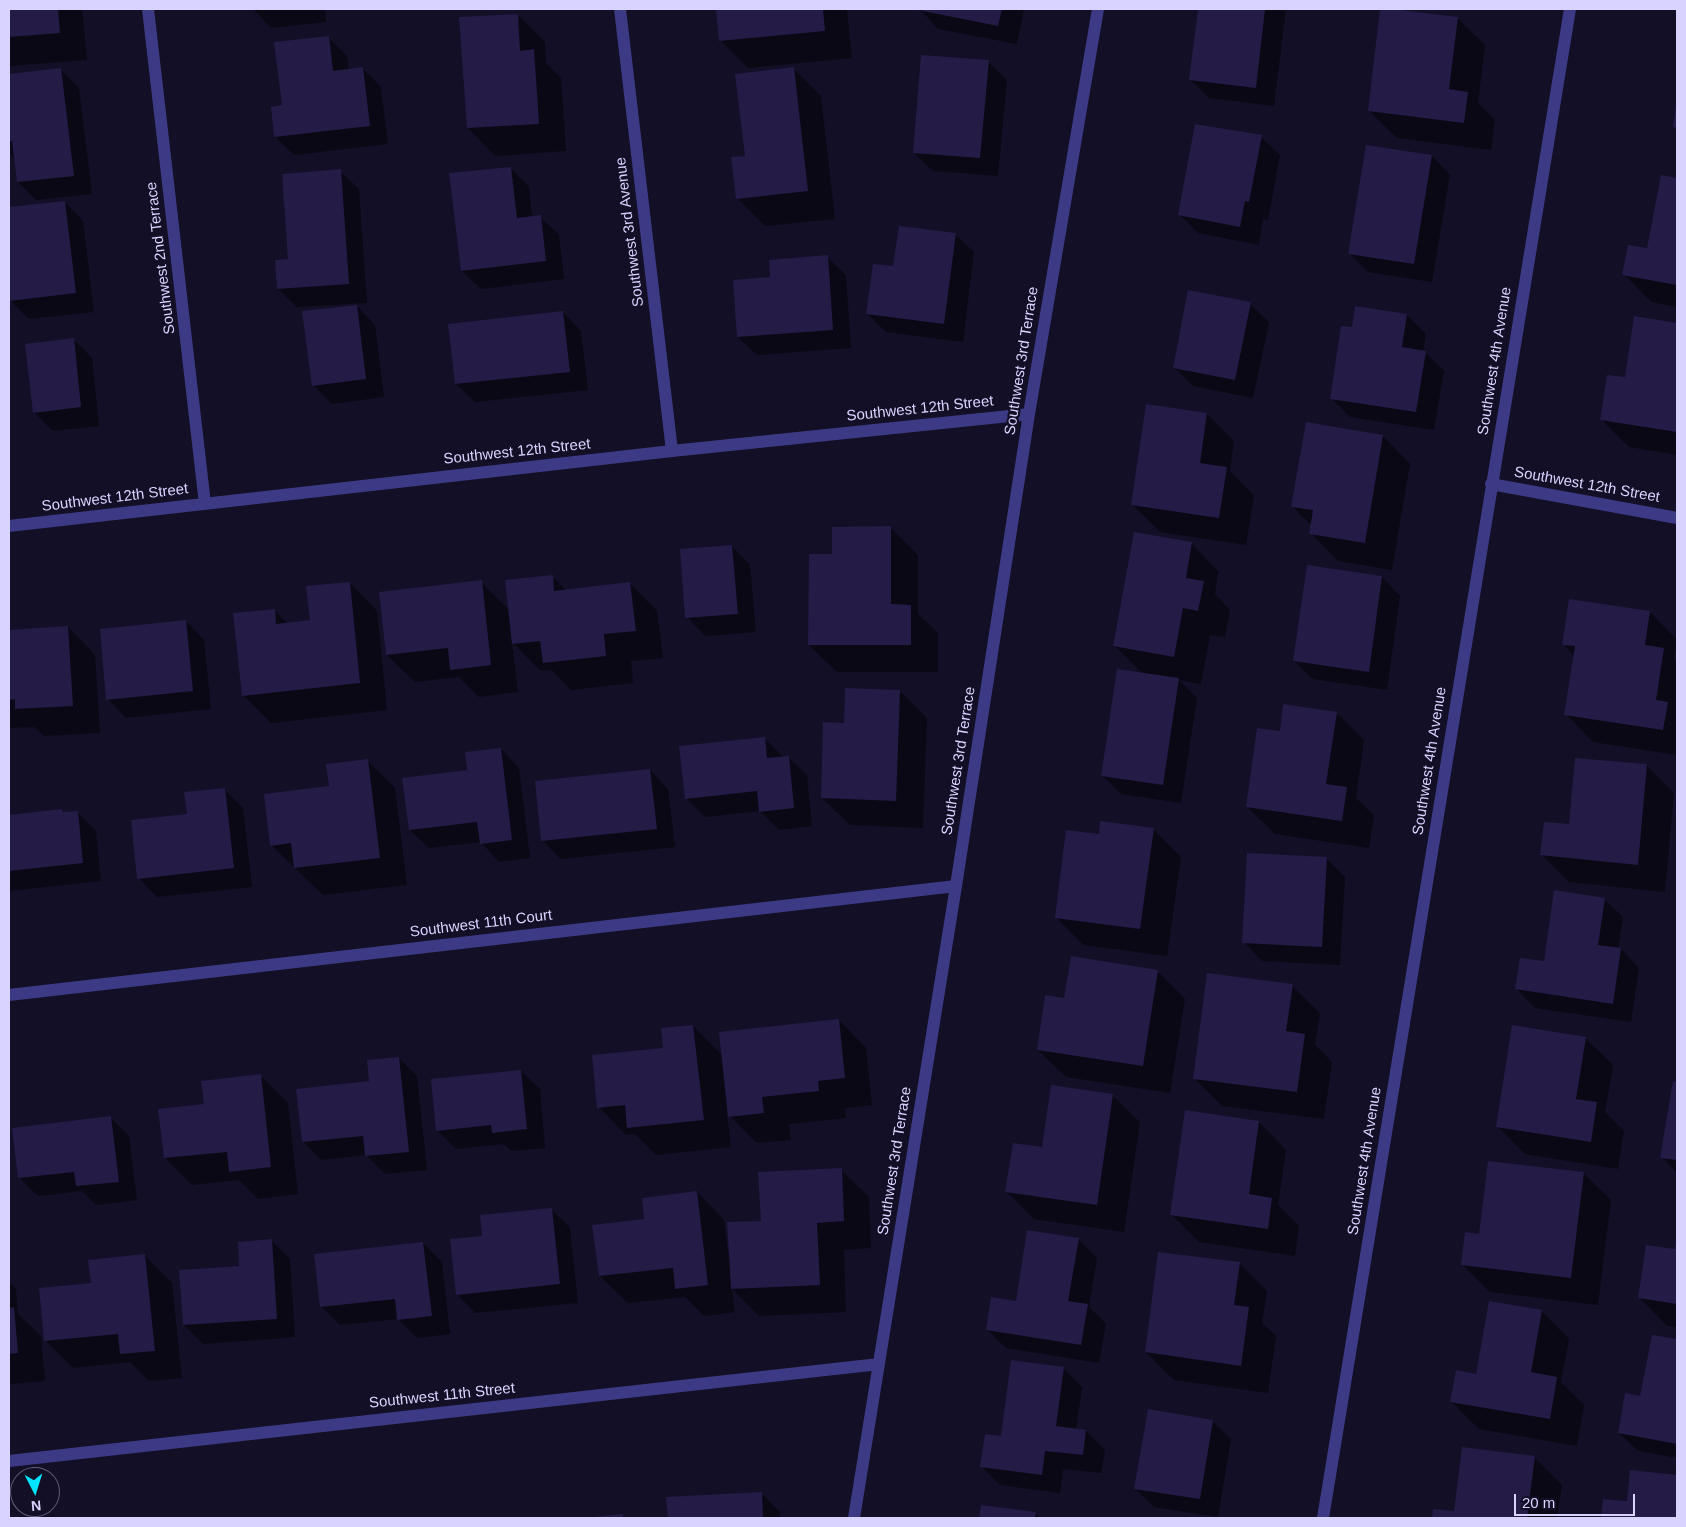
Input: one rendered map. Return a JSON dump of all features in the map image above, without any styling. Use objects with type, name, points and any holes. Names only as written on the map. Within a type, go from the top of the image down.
[{"type":"street","name":"Southwest 2nd Terrace","points":[[148,9],[205,504]]},
{"type":"street","name":"Southwest 3rd Avenue","points":[[620,9],[672,451]]},
{"type":"street","name":"Southwest 3rd Terrace","points":[[854,1518],[956,886],[1029,414],[1098,9]]},
{"type":"street","name":"Southwest 4th Avenue","points":[[1323,1518],[1570,9]]},
{"type":"street","name":"Southwest 12th Street","points":[[9,526],[672,451],[1029,414]]},
{"type":"street","name":"Southwest 12th Street","points":[[1492,484],[1677,518]]},
{"type":"street","name":"Southwest 11th Court","points":[[9,995],[956,886]]},
{"type":"street","name":"Southwest 11th Street","points":[[9,1461],[879,1364]]},
{"type":"building","points":[[9,9],[58,9],[60,33],[9,37]]},
{"type":"building","points":[[716,9],[823,9],[825,31],[719,41]]},
{"type":"building","points":[[919,9],[1002,9],[998,26]]},
{"type":"building","points":[[1198,9],[1265,9],[1256,88],[1189,80]]},
{"type":"building","points":[[1380,9],[1458,17],[1449,89],[1468,92],[1464,123],[1368,111]]},
{"type":"building","points":[[518,14],[520,51],[534,49],[539,124],[467,128],[459,17]]},
{"type":"building","points":[[329,36],[333,71],[363,67],[370,126],[274,137],[271,107],[282,105],[274,42]]},
{"type":"building","points":[[921,55],[989,60],[980,158],[913,153]]},
{"type":"building","points":[[794,67],[808,191],[736,199],[731,157],[745,156],[735,74]]},
{"type":"building","points":[[61,68],[74,176],[17,182],[12,141],[9,141],[9,74]]},
{"type":"building","points":[[1677,105],[1677,128],[1673,127]]},
{"type":"building","points":[[1195,124],[1262,135],[1249,202],[1245,201],[1240,227],[1178,215]]},
{"type":"building","points":[[1366,145],[1432,155],[1414,264],[1348,254]]},
{"type":"building","points":[[511,167],[517,218],[541,215],[546,261],[461,271],[449,173]]},
{"type":"building","points":[[341,169],[349,284],[277,289],[275,260],[288,259],[282,174]]},
{"type":"building","points":[[1661,175],[1677,178],[1677,285],[1622,275],[1628,245],[1647,248]]},
{"type":"building","points":[[65,201],[76,293],[9,301],[9,207]]},
{"type":"building","points":[[899,226],[956,233],[944,324],[866,314],[873,264],[893,266]]},
{"type":"building","points":[[828,255],[833,330],[737,337],[733,280],[770,277],[769,260]]},
{"type":"building","points":[[1188,290],[1251,302],[1235,380],[1173,368]]},
{"type":"building","points":[[357,305],[366,379],[312,386],[302,311]]},
{"type":"building","points":[[1355,306],[1407,314],[1402,347],[1426,351],[1416,412],[1330,399],[1341,326],[1352,327]]},
{"type":"building","points":[[563,311],[570,372],[455,384],[448,324]]},
{"type":"building","points":[[1634,316],[1677,323],[1677,432],[1600,420],[1607,375],[1625,377]]},
{"type":"building","points":[[74,338],[81,407],[33,413],[25,344]]},
{"type":"building","points":[[1146,404],[1207,413],[1200,463],[1227,467],[1219,518],[1131,505]]},
{"type":"building","points":[[1306,422],[1383,435],[1365,543],[1309,534],[1313,510],[1291,507]]},
{"type":"building","points":[[891,526],[891,604],[911,605],[911,645],[808,645],[809,554],[832,554],[832,527]]},
{"type":"building","points":[[1134,532],[1192,542],[1186,578],[1204,581],[1198,611],[1183,608],[1174,657],[1113,646]]},
{"type":"building","points":[[732,545],[738,614],[685,618],[680,549]]},
{"type":"building","points":[[1307,565],[1382,576],[1369,672],[1293,661]]},
{"type":"building","points":[[553,575],[554,591],[630,582],[636,631],[604,634],[606,656],[543,663],[540,641],[512,644],[505,580]]},
{"type":"building","points":[[482,580],[491,665],[450,670],[448,648],[386,655],[379,592]]},
{"type":"building","points":[[350,582],[360,683],[242,696],[233,613],[275,609],[276,624],[310,620],[306,586]]},
{"type":"building","points":[[1569,599],[1650,611],[1645,645],[1664,648],[1656,700],[1668,702],[1663,730],[1564,715],[1575,646],[1562,645]]},
{"type":"building","points":[[186,620],[193,691],[106,700],[100,629]]},
{"type":"building","points":[[68,626],[73,706],[15,709],[15,699],[9,700],[9,630]]},
{"type":"building","points":[[1117,669],[1179,678],[1163,785],[1101,776]]},
{"type":"building","points":[[845,688],[900,690],[896,801],[821,798],[823,722],[844,723]]},
{"type":"building","points":[[1283,704],[1337,712],[1326,784],[1347,787],[1342,821],[1246,807],[1257,728],[1280,731]]},
{"type":"building","points":[[765,737],[767,758],[789,756],[794,808],[759,812],[757,791],[685,799],[679,746]]},
{"type":"building","points":[[501,748],[512,840],[480,844],[477,822],[409,830],[402,778],[467,770],[465,752]]},
{"type":"building","points":[[1575,758],[1647,764],[1638,865],[1540,855],[1544,822],[1569,824]]},
{"type":"building","points":[[368,759],[380,858],[294,868],[291,843],[270,846],[264,794],[329,786],[326,764]]},
{"type":"building","points":[[650,769],[657,829],[541,841],[535,781]]},
{"type":"building","points":[[225,788],[234,868],[137,879],[131,820],[187,814],[184,792]]},
{"type":"building","points":[[62,809],[63,812],[78,811],[83,863],[9,871],[9,815]]},
{"type":"building","points":[[1100,821],[1154,828],[1140,929],[1055,918],[1066,830],[1099,834]]},
{"type":"building","points":[[1247,853],[1327,857],[1322,947],[1242,943]]},
{"type":"building","points":[[1554,890],[1605,898],[1598,945],[1621,948],[1613,1004],[1515,989],[1520,958],[1544,961]]},
{"type":"building","points":[[1071,956],[1158,970],[1143,1066],[1037,1050],[1045,995],[1064,998]]},
{"type":"building","points":[[1207,973],[1293,984],[1286,1031],[1305,1034],[1297,1092],[1193,1079]]},
{"type":"building","points":[[839,1019],[845,1078],[818,1081],[819,1091],[762,1097],[764,1113],[728,1117],[719,1032]]},
{"type":"building","points":[[693,1025],[704,1120],[627,1128],[625,1105],[597,1108],[592,1055],[663,1048],[661,1028]]},
{"type":"building","points":[[1512,1025],[1586,1037],[1576,1099],[1597,1102],[1591,1142],[1496,1127]]},
{"type":"building","points":[[399,1057],[409,1152],[365,1156],[363,1136],[302,1142],[296,1089],[369,1081],[367,1060]]},
{"type":"building","points":[[521,1070],[527,1129],[492,1133],[491,1125],[436,1131],[431,1079]]},
{"type":"building","points":[[261,1074],[271,1167],[229,1172],[227,1152],[164,1158],[158,1109],[204,1104],[201,1081]]},
{"type":"building","points":[[1673,1081],[1677,1082],[1677,1160],[1660,1158]]},
{"type":"building","points":[[1051,1085],[1113,1094],[1097,1205],[1005,1192],[1013,1143],[1042,1147]]},
{"type":"building","points":[[1185,1110],[1259,1121],[1249,1194],[1272,1198],[1268,1229],[1170,1215]]},
{"type":"building","points":[[111,1116],[119,1182],[76,1186],[74,1172],[18,1178],[12,1128]]},
{"type":"building","points":[[1488,1161],[1584,1172],[1571,1278],[1461,1265],[1465,1232],[1479,1234]]},
{"type":"building","points":[[842,1168],[844,1221],[817,1223],[820,1285],[731,1289],[727,1222],[761,1221],[758,1172]]},
{"type":"building","points":[[697,1191],[708,1285],[675,1289],[673,1268],[599,1276],[592,1225],[644,1219],[642,1198]]},
{"type":"building","points":[[552,1208],[560,1284],[456,1295],[450,1239],[482,1236],[480,1215]]},
{"type":"building","points":[[1027,1230],[1079,1238],[1068,1301],[1088,1304],[1081,1345],[986,1330],[991,1297],[1016,1301]]},
{"type":"building","points":[[272,1239],[277,1319],[183,1325],[179,1270],[239,1266],[238,1242]]},
{"type":"building","points":[[423,1242],[432,1316],[397,1320],[395,1299],[320,1307],[314,1254]]},
{"type":"building","points":[[1676,1242],[1677,1304],[1638,1298],[1646,1245],[1675,1249]]},
{"type":"building","points":[[1158,1252],[1240,1262],[1234,1305],[1249,1307],[1241,1366],[1145,1352]]},
{"type":"building","points":[[145,1254],[155,1351],[120,1354],[118,1334],[44,1341],[39,1288],[91,1283],[88,1260]]},
{"type":"building","points":[[1489,1301],[1542,1310],[1531,1372],[1557,1377],[1550,1419],[1450,1402],[1456,1370],[1476,1374]]},
{"type":"building","points":[[14,1307],[18,1353],[9,1354],[9,1308]]},
{"type":"building","points":[[1652,1335],[1677,1339],[1677,1444],[1618,1433],[1625,1393],[1640,1396]]},
{"type":"building","points":[[1011,1360],[1064,1367],[1056,1426],[1086,1430],[1083,1455],[1045,1451],[1042,1475],[980,1467],[985,1434],[1001,1436]]},
{"type":"building","points":[[1148,1409],[1213,1420],[1200,1499],[1134,1489]]},
{"type":"building","points":[[1462,1447],[1535,1456],[1527,1518],[1432,1518],[1433,1509],[1454,1511]]},
{"type":"building","points":[[1630,1470],[1677,1475],[1677,1518],[1601,1518],[1603,1499],[1627,1501]]},
{"type":"building","points":[[762,1492],[763,1518],[668,1518],[666,1497]]},
{"type":"building","points":[[981,1505],[1036,1512],[1035,1518],[979,1518]]},
{"type":"building","points":[[623,1514],[623,1518],[593,1518],[593,1517]]}]
